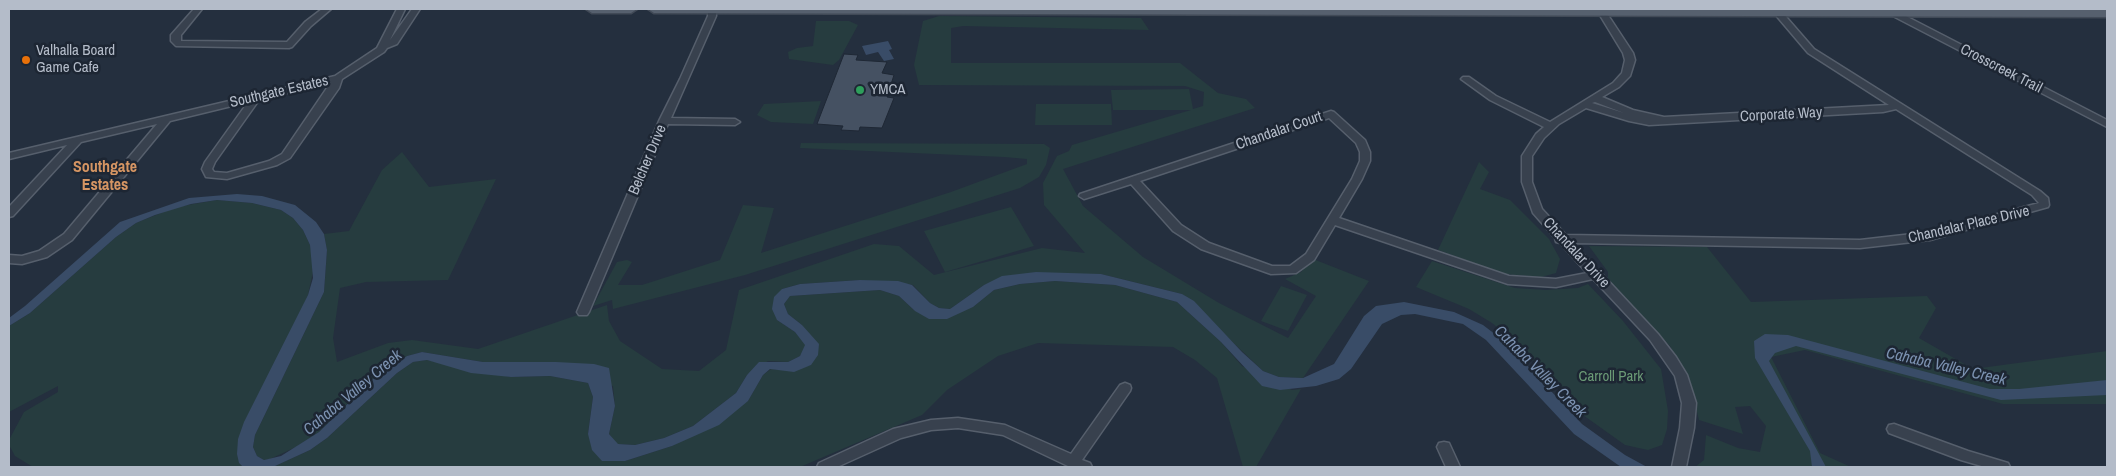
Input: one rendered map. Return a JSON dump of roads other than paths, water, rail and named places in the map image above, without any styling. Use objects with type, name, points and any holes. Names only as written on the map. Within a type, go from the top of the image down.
[{"type":"main road","points":[[592,9],[631,9]]},
{"type":"main road","points":[[654,9],[1601,10],[2107,14]]},
{"type":"street","points":[[198,9],[176,35],[176,41],[179,44],[289,45],[308,24],[327,9]]},
{"type":"street","points":[[384,46],[401,9]]},
{"type":"street","name":"Southgate Estates","points":[[9,156],[338,78],[384,46],[394,42],[416,9]]},
{"type":"street","name":"Belcher Drive","points":[[583,312],[664,121],[685,79],[712,16],[712,9]]},
{"type":"street","name":"Chandalar Drive","points":[[1601,10],[1628,54],[1630,68],[1621,82],[1584,104],[1551,126],[1540,136],[1530,149],[1526,171],[1529,191],[1538,210],[1560,239],[1664,349],[1681,375],[1689,402],[1680,466]]},
{"type":"street","name":"Crosscreek Trail","points":[[1891,11],[2107,124]]},
{"type":"street","name":"Chandalar Place Drive","points":[[1560,239],[1860,244],[1930,236],[2044,205],[2044,200],[2036,193],[1812,51],[1786,12]]},
{"type":"street","points":[[254,99],[251,106],[210,162],[207,170],[210,174],[227,176],[273,163],[286,156],[296,145],[334,88],[338,78]]},
{"type":"street","points":[[1466,79],[1493,98],[1551,126]]},
{"type":"street","name":"Corporate Way","points":[[1595,98],[1630,112],[1664,120]]},
{"type":"street","name":"Corporate Way","points":[[1584,104],[1633,120],[1649,122],[1873,110],[1898,106]]},
{"type":"street","name":"Chandalar Court","points":[[1084,196],[1331,114],[1361,142],[1366,156],[1358,179],[1306,262],[1292,270],[1271,270],[1221,253],[1189,236],[1165,216],[1133,180]]},
{"type":"street","points":[[9,259],[22,260],[43,254],[68,237],[166,120]]},
{"type":"street","points":[[664,121],[736,122]]},
{"type":"street","points":[[9,213],[77,140]]},
{"type":"street","points":[[1332,220],[1508,280],[1556,283],[1595,274]]},
{"type":"street","points":[[824,467],[898,433],[931,424],[958,422],[1005,430],[1079,464],[1124,388]]},
{"type":"street","points":[[1894,428],[1966,456],[2003,467]]},
{"type":"street","points":[[1444,447],[1454,467]]},
{"type":"water","points":[[888,41],[892,49],[889,50],[894,59],[884,61],[878,52],[866,55],[862,46]]},
{"type":"water","points":[[237,194],[262,196],[295,205],[316,222],[324,234],[327,250],[324,292],[255,435],[253,447],[257,456],[264,460],[281,456],[319,432],[375,377],[407,356],[422,352],[483,362],[556,362],[594,364],[609,368],[615,406],[609,434],[618,444],[635,445],[664,438],[693,426],[736,393],[747,375],[759,362],[788,362],[800,356],[805,345],[795,332],[777,320],[772,309],[774,297],[782,289],[800,284],[860,280],[898,281],[912,285],[930,303],[939,308],[950,309],[984,285],[1002,276],[1036,272],[1101,274],[1182,294],[1194,301],[1242,352],[1263,371],[1279,377],[1303,378],[1334,364],[1364,316],[1376,306],[1404,302],[1454,312],[1483,325],[1504,341],[1582,424],[1625,455],[1647,467],[1621,467],[1574,434],[1486,340],[1463,324],[1415,314],[1401,315],[1382,324],[1351,369],[1339,379],[1316,386],[1280,390],[1262,386],[1221,342],[1177,302],[1115,285],[1055,281],[1020,284],[994,290],[973,307],[947,319],[929,319],[915,311],[899,296],[880,290],[790,296],[784,304],[788,314],[802,325],[819,344],[818,355],[811,365],[794,372],[770,369],[763,375],[748,401],[719,425],[672,446],[625,461],[602,461],[592,450],[588,434],[593,397],[588,383],[550,376],[511,377],[471,373],[427,360],[413,362],[397,373],[327,438],[310,450],[273,467],[243,467],[239,463],[237,454],[238,439],[244,422],[308,295],[313,278],[310,245],[303,230],[293,218],[281,210],[252,203],[217,200],[191,204],[136,223],[116,237],[30,313],[9,326],[9,318],[120,222],[189,198]]},
{"type":"water","points":[[1765,334],[1788,335],[1990,389],[2019,389],[2107,380],[2107,395],[2001,400],[1796,346],[1775,353],[1769,361],[1826,467],[1812,467],[1810,451],[1755,358],[1754,341]]},
{"type":"place","name":"Valhalla Board Game Cafe","points":[[26,60]]},
{"type":"place","name":"YMCA","points":[[860,90]]},
{"type":"district","name":"Southgate Estates","points":[[105,177]]},
{"type":"water label","name":"Cahaba Valley Creek","points":[[1946,367]]},
{"type":"water label","name":"Cahaba Valley Creek","points":[[1540,372]]},
{"type":"water label","name":"Cahaba Valley Creek","points":[[353,393]]},
{"type":"park label","name":"Carroll Park","points":[[1611,377]]}]
